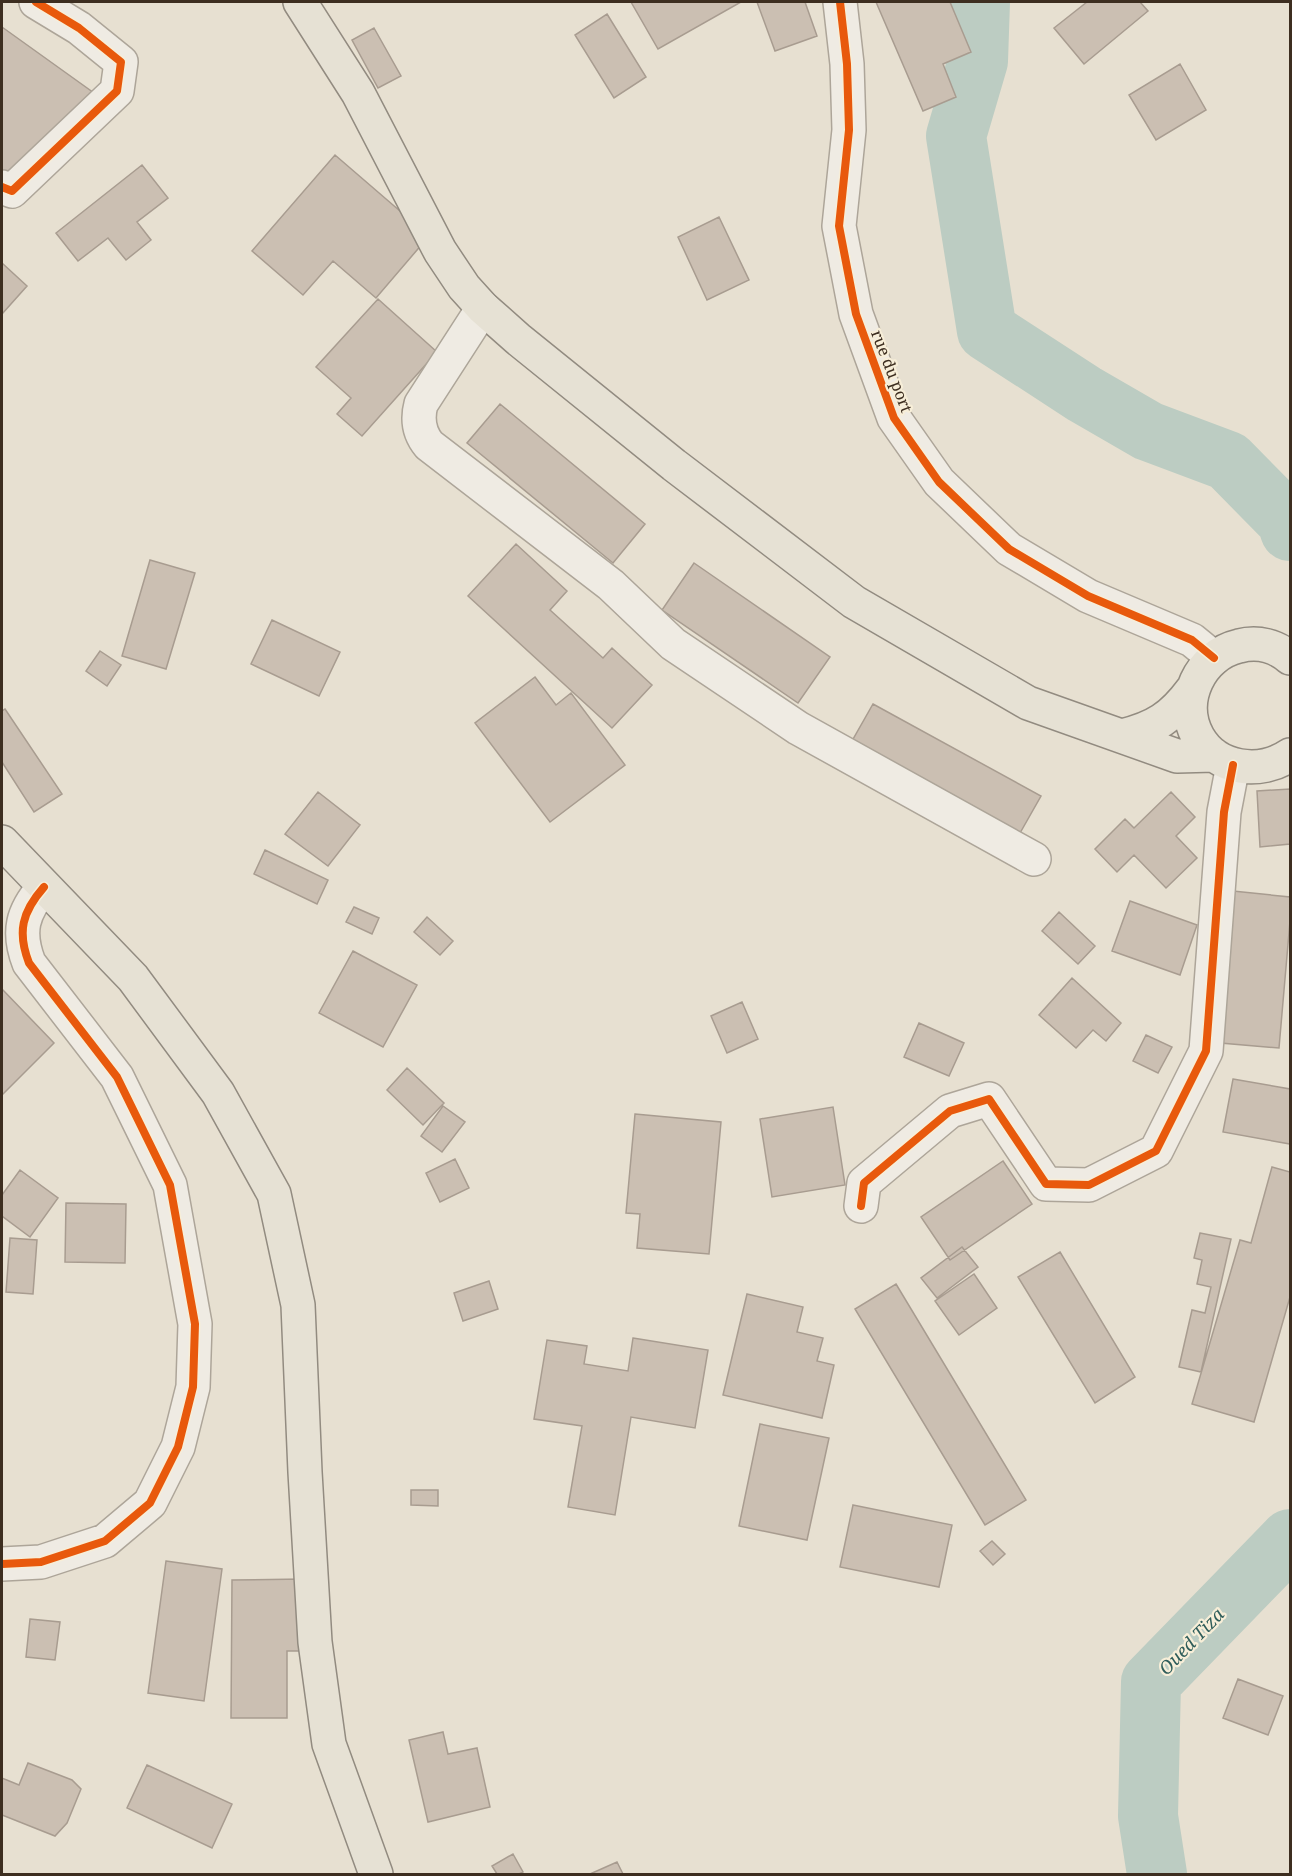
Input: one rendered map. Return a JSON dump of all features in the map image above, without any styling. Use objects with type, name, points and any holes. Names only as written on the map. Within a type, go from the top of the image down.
[{"type":"main road","points":[[300,2],[358,93],[440,251],[464,287],[483,308],[518,339],[674,465],[854,602],[1029,704],[1177,756],[1223,760],[1252,768],[1272,765],[1290,756]]},
{"type":"main road","points":[[1122,736],[1143,731],[1162,721],[1179,708],[1192,690],[1200,672],[1214,658],[1229,648],[1246,644],[1264,645],[1287,653]]},
{"type":"main road","points":[[1192,690],[1191,714],[1198,737],[1223,760]]},
{"type":"main road","points":[[2,843],[140,988],[218,1093],[274,1194],[298,1305],[315,1642],[329,1744],[376,1875]]},
{"type":"street","points":[[2,187],[12,191],[117,91],[121,62],[79,28],[36,2]]},
{"type":"street","name":"rue du port","points":[[840,2],[848,64],[849,130],[839,226],[856,314],[894,418],[939,482],[1009,549],[1088,597],[1192,640],[1214,658]]},
{"type":"street","points":[[483,308],[421,404],[418,413],[420,430],[429,446],[611,585],[673,644],[798,728],[1034,859]]},
{"type":"street","points":[[861,1206],[864,1183],[872,1176],[950,1112],[989,1099],[1046,1184],[1089,1185],[1156,1151],[1206,1051],[1224,812],[1223,760]]},
{"type":"street","points":[[2,1564],[41,1562],[105,1541],[150,1503],[178,1447],[193,1387],[195,1324],[170,1185],[117,1077],[29,963],[24,950],[23,922],[28,909],[44,887]]},
{"type":"building","points":[[631,2],[741,2],[658,49]]},
{"type":"building","points":[[757,2],[805,2],[817,36],[775,51]]},
{"type":"building","points":[[876,2],[950,2],[971,52],[943,64],[956,97],[923,111]]},
{"type":"building","points":[[1087,2],[1140,2],[1148,11],[1084,64],[1054,28]]},
{"type":"building","points":[[607,14],[646,77],[614,98],[575,35]]},
{"type":"building","points":[[2,27],[101,98],[2,178]]},
{"type":"building","points":[[374,28],[401,76],[378,88],[352,40]]},
{"type":"building","points":[[1180,64],[1206,110],[1156,140],[1129,95]]},
{"type":"building","points":[[335,155],[429,236],[376,298],[333,261],[303,295],[252,251]]},
{"type":"building","points":[[142,165],[168,198],[137,222],[151,240],[126,260],[108,238],[78,261],[56,233]]},
{"type":"building","points":[[719,217],[749,280],[707,300],[678,237]]},
{"type":"building","points":[[2,263],[27,286],[2,314]]},
{"type":"building","points":[[378,299],[437,352],[362,436],[337,414],[351,398],[316,367]]},
{"type":"building","points":[[500,404],[645,524],[613,563],[467,443]]},
{"type":"building","points":[[516,544],[567,591],[550,610],[603,658],[612,648],[652,685],[612,728],[468,596]]},
{"type":"building","points":[[150,560],[195,573],[166,669],[122,656]]},
{"type":"building","points":[[694,563],[830,657],[798,703],[662,610]]},
{"type":"building","points":[[272,620],[340,652],[319,696],[251,664]]},
{"type":"building","points":[[100,651],[121,665],[107,686],[86,671]]},
{"type":"building","points":[[535,677],[556,705],[571,693],[625,765],[550,822],[475,723]]},
{"type":"building","points":[[873,704],[1041,796],[1020,833],[852,741]]},
{"type":"building","points":[[5,709],[62,794],[34,812],[2,762],[2,711]]},
{"type":"building","points":[[1290,789],[1290,844],[1260,847],[1257,791]]},
{"type":"building","points":[[318,792],[360,825],[328,866],[285,834]]},
{"type":"building","points":[[1171,792],[1195,817],[1176,836],[1197,858],[1166,888],[1134,855],[1117,872],[1095,849],[1125,819],[1134,828]]},
{"type":"building","points":[[265,850],[328,880],[317,904],[254,874]]},
{"type":"building","points":[[1223,890],[1290,897],[1279,1048],[1209,1042]]},
{"type":"building","points":[[1130,901],[1197,925],[1180,975],[1112,951]]},
{"type":"building","points":[[354,907],[379,918],[372,934],[346,922]]},
{"type":"building","points":[[1059,912],[1095,946],[1078,964],[1042,931]]},
{"type":"building","points":[[427,917],[453,941],[440,955],[414,932]]},
{"type":"building","points":[[353,951],[417,985],[383,1047],[319,1013]]},
{"type":"building","points":[[1072,978],[1121,1023],[1106,1041],[1093,1030],[1076,1048],[1039,1015]]},
{"type":"building","points":[[2,989],[54,1043],[2,1095]]},
{"type":"building","points":[[742,1002],[758,1039],[727,1053],[711,1016]]},
{"type":"building","points":[[919,1023],[964,1043],[949,1076],[904,1057]]},
{"type":"building","points":[[1146,1035],[1172,1047],[1158,1073],[1133,1061]]},
{"type":"building","points":[[407,1068],[444,1103],[423,1125],[387,1090]]},
{"type":"building","points":[[1233,1079],[1290,1089],[1290,1144],[1223,1132]]},
{"type":"building","points":[[443,1106],[465,1122],[442,1152],[421,1136]]},
{"type":"building","points":[[833,1107],[845,1185],[772,1197],[760,1119]]},
{"type":"building","points":[[635,1114],[721,1122],[709,1254],[637,1248],[640,1214],[626,1213]]},
{"type":"building","points":[[455,1159],[469,1188],[440,1202],[426,1173]]},
{"type":"building","points":[[1003,1161],[1032,1204],[950,1260],[921,1217]]},
{"type":"building","points":[[1272,1167],[1290,1172],[1290,1297],[1254,1422],[1192,1404],[1240,1240],[1251,1243]]},
{"type":"building","points":[[20,1170],[58,1198],[30,1237],[2,1216],[2,1195]]},
{"type":"building","points":[[66,1203],[126,1204],[125,1263],[65,1262]]},
{"type":"building","points":[[1200,1233],[1231,1239],[1201,1372],[1179,1367],[1192,1310],[1205,1313],[1211,1287],[1197,1284],[1202,1260],[1194,1258]]},
{"type":"building","points":[[10,1238],[37,1240],[33,1294],[6,1292]]},
{"type":"building","points":[[962,1247],[978,1267],[937,1298],[921,1278]]},
{"type":"building","points":[[1060,1252],[1135,1377],[1095,1403],[1018,1277]]},
{"type":"building","points":[[974,1274],[997,1308],[959,1335],[935,1301]]},
{"type":"building","points":[[489,1281],[498,1309],[463,1321],[454,1293]]},
{"type":"building","points":[[896,1284],[1026,1500],[985,1525],[855,1309]]},
{"type":"building","points":[[747,1294],[803,1307],[797,1332],[823,1338],[817,1361],[834,1365],[822,1418],[723,1395]]},
{"type":"building","points":[[633,1338],[708,1350],[695,1428],[631,1417],[615,1515],[568,1507],[582,1426],[534,1419],[547,1340],[587,1346],[584,1364],[628,1371]]},
{"type":"building","points":[[760,1424],[829,1438],[807,1540],[739,1526]]},
{"type":"building","points":[[411,1490],[438,1490],[438,1506],[411,1505]]},
{"type":"building","points":[[853,1505],[952,1525],[939,1587],[840,1567]]},
{"type":"building","points":[[992,1541],[1005,1554],[993,1565],[980,1551]]},
{"type":"building","points":[[166,1561],[222,1569],[204,1701],[148,1693]]},
{"type":"building","points":[[303,1579],[302,1651],[287,1651],[287,1718],[231,1718],[232,1580]]},
{"type":"building","points":[[30,1619],[60,1622],[55,1660],[26,1657]]},
{"type":"building","points":[[1238,1679],[1283,1696],[1268,1735],[1223,1718]]},
{"type":"building","points":[[443,1732],[448,1754],[477,1748],[490,1807],[428,1822],[409,1740]]},
{"type":"building","points":[[28,1763],[72,1780],[81,1789],[67,1823],[55,1836],[2,1815],[2,1778],[19,1785]]},
{"type":"building","points":[[147,1765],[232,1804],[212,1848],[127,1808]]},
{"type":"building","points":[[513,1854],[523,1872],[497,1874],[492,1866]]},
{"type":"building","points":[[617,1862],[623,1874],[590,1874]]},
{"type":"waterway","points":[[980,2],[978,61],[956,136],[987,331],[1084,394],[1148,431],[1228,461],[1287,521],[1290,531]]},
{"type":"waterway","name":"Oued Tiza","points":[[1157,1874],[1148,1816],[1151,1682],[1290,1539]]},
{"type":"cycle path","points":[[2,187],[12,191],[117,91],[121,62],[79,28],[36,2]]},
{"type":"cycle path","points":[[840,2],[847,64],[849,130],[839,226],[856,314],[894,418],[939,482],[1009,549],[1088,596],[1192,640],[1214,658]]},
{"type":"cycle path","points":[[861,1206],[864,1183],[950,1111],[989,1099],[1046,1184],[1089,1185],[1156,1151],[1206,1051],[1224,812],[1233,765]]},
{"type":"cycle path","points":[[2,1564],[41,1562],[105,1541],[150,1503],[178,1447],[193,1387],[195,1324],[170,1185],[117,1077],[29,963],[25,952],[23,932],[26,914],[44,887]]}]
